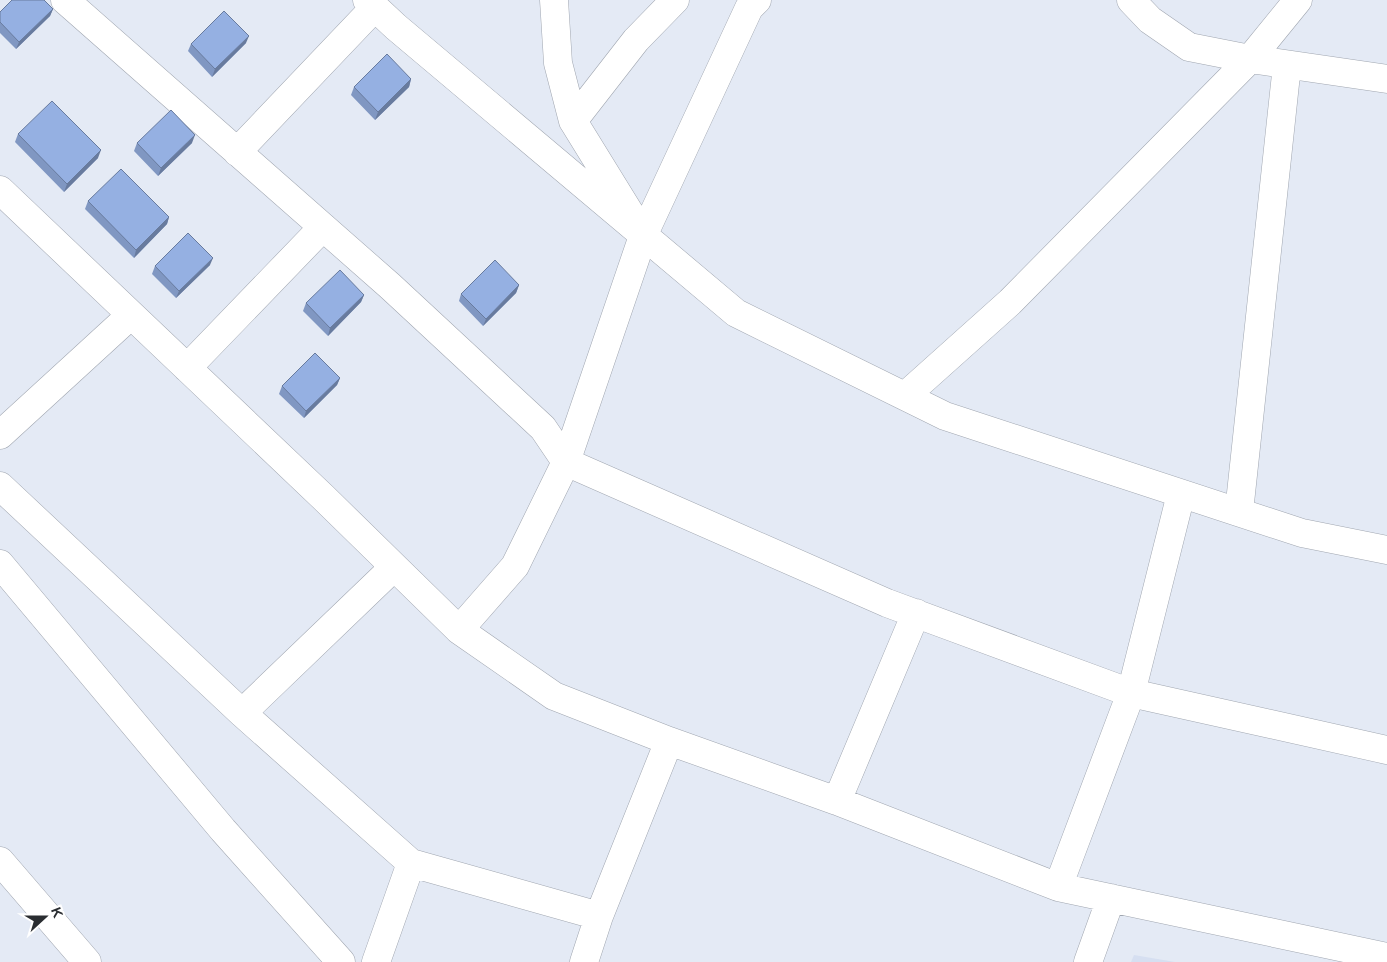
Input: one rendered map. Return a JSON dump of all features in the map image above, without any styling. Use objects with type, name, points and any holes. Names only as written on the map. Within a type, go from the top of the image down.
[{"type":"street","points":[[65,0],[390,286],[543,428],[566,462],[878,599],[1132,694],[1387,750]]},
{"type":"street","points":[[554,0],[558,64],[573,121],[643,236]]},
{"type":"street","points":[[573,121],[636,40],[675,0]]},
{"type":"street","points":[[459,630],[515,566],[566,462],[643,236],[749,8],[757,0]]},
{"type":"street","points":[[1131,0],[1150,20],[1189,47],[1250,60],[1387,79]]},
{"type":"street","points":[[905,396],[1010,302],[1250,60],[1298,0]]},
{"type":"street","points":[[237,152],[371,4],[736,313],[944,416],[1302,533],[1387,550]]},
{"type":"street","points":[[1239,512],[1287,65]]},
{"type":"street","points":[[0,190],[459,630],[554,696],[669,741],[836,801],[1058,887],[1387,958]]},
{"type":"street","points":[[187,368],[323,227]]},
{"type":"street","points":[[0,435],[131,315]]},
{"type":"street","points":[[0,486],[242,713],[412,863],[599,916]]},
{"type":"street","points":[[1058,887],[1132,694],[1181,494]]},
{"type":"street","points":[[0,564],[223,830],[341,962]]},
{"type":"street","points":[[242,713],[394,567]]},
{"type":"street","points":[[836,801],[916,613]]},
{"type":"street","points":[[584,962],[599,916],[669,741]]},
{"type":"street","points":[[0,861],[87,962]]},
{"type":"street","points":[[376,962],[412,863]]},
{"type":"street","points":[[1088,962],[1111,898]]},
{"type":"shaded area","points":[[1134,955],[1175,962],[1131,962]]},
{"type":"building","points":[[12,0],[44,0],[53,9],[19,42],[0,22],[0,12]]},
{"type":"building","points":[[224,11],[249,36],[215,69],[191,44]]},
{"type":"building","points":[[387,54],[411,79],[378,112],[354,87]]},
{"type":"building","points":[[52,101],[101,150],[67,184],[18,134]]},
{"type":"building","points":[[171,110],[195,135],[161,168],[137,143]]},
{"type":"building","points":[[121,169],[169,217],[136,250],[88,201]]},
{"type":"building","points":[[188,233],[213,258],[179,291],[155,266]]},
{"type":"building","points":[[495,260],[519,285],[486,319],[461,294]]},
{"type":"building","points":[[340,270],[364,295],[330,328],[306,303]]},
{"type":"building","points":[[315,353],[340,378],[306,411],[282,386]]}]
